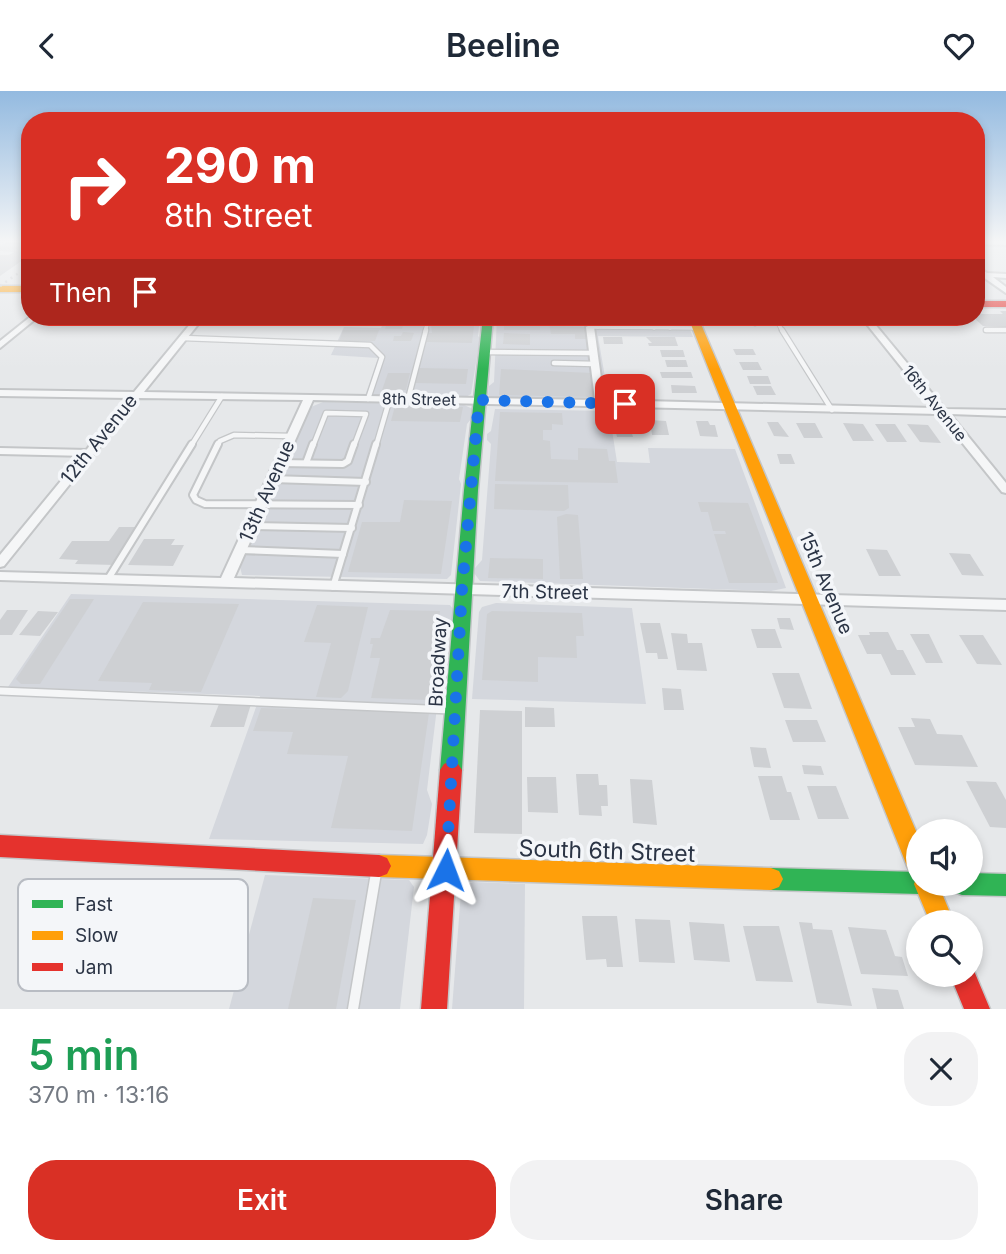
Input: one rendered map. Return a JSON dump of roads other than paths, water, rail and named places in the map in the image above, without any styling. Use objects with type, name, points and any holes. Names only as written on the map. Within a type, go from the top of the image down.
[{"type":"street","points":[[0,289],[21,289]]},
{"type":"street","points":[[985,304],[1006,304]]},
{"type":"street","points":[[0,345],[23,326]]},
{"type":"street","name":"12th Avenue","points":[[0,563],[193,326]]},
{"type":"street","name":"Broadway","points":[[434,1009],[446,870],[462,590],[487,326]]},
{"type":"street","points":[[593,326],[593,353],[600,403]]},
{"type":"street","name":"15th Avenue","points":[[696,326],[906,834]]},
{"type":"street","name":"16th Avenue","points":[[872,326],[1006,490]]},
{"type":"street","name":"8th Street","points":[[0,393],[390,398],[1006,414]]},
{"type":"street","name":"13th Avenue","points":[[225,584],[309,398]]},
{"type":"street","name":"7th Street","points":[[0,576],[1006,605]]},
{"type":"street","name":"South 6th Street","points":[[0,846],[446,870],[906,883]]},
{"type":"street","points":[[983,884],[1006,885]]},
{"type":"street","points":[[968,987],[977,1009]]},
{"type":"lane","points":[[408,399],[427,326]]},
{"type":"lane","points":[[606,326],[680,326]]},
{"type":"lane","points":[[780,326],[832,410]]},
{"type":"lane","points":[[986,330],[1006,330]]},
{"type":"lane","points":[[183,338],[370,345],[382,357],[368,399]]},
{"type":"lane","points":[[484,352],[593,353]]},
{"type":"lane","points":[[554,363],[595,364]]},
{"type":"lane","points":[[108,579],[222,396]]},
{"type":"lane","points":[[333,587],[390,398]]},
{"type":"lane","points":[[280,463],[343,464],[348,461],[366,414],[326,413],[306,463]]},
{"type":"lane","points":[[292,436],[234,435],[220,441],[193,495],[196,501],[205,504],[359,505]]},
{"type":"lane","points":[[0,451],[88,453]]},
{"type":"lane","points":[[272,479],[366,482]]},
{"type":"lane","points":[[251,526],[352,528]]},
{"type":"lane","points":[[240,550],[343,554]]},
{"type":"lane","points":[[0,691],[456,710]]},
{"type":"lane","points":[[353,1009],[377,866]]}]
